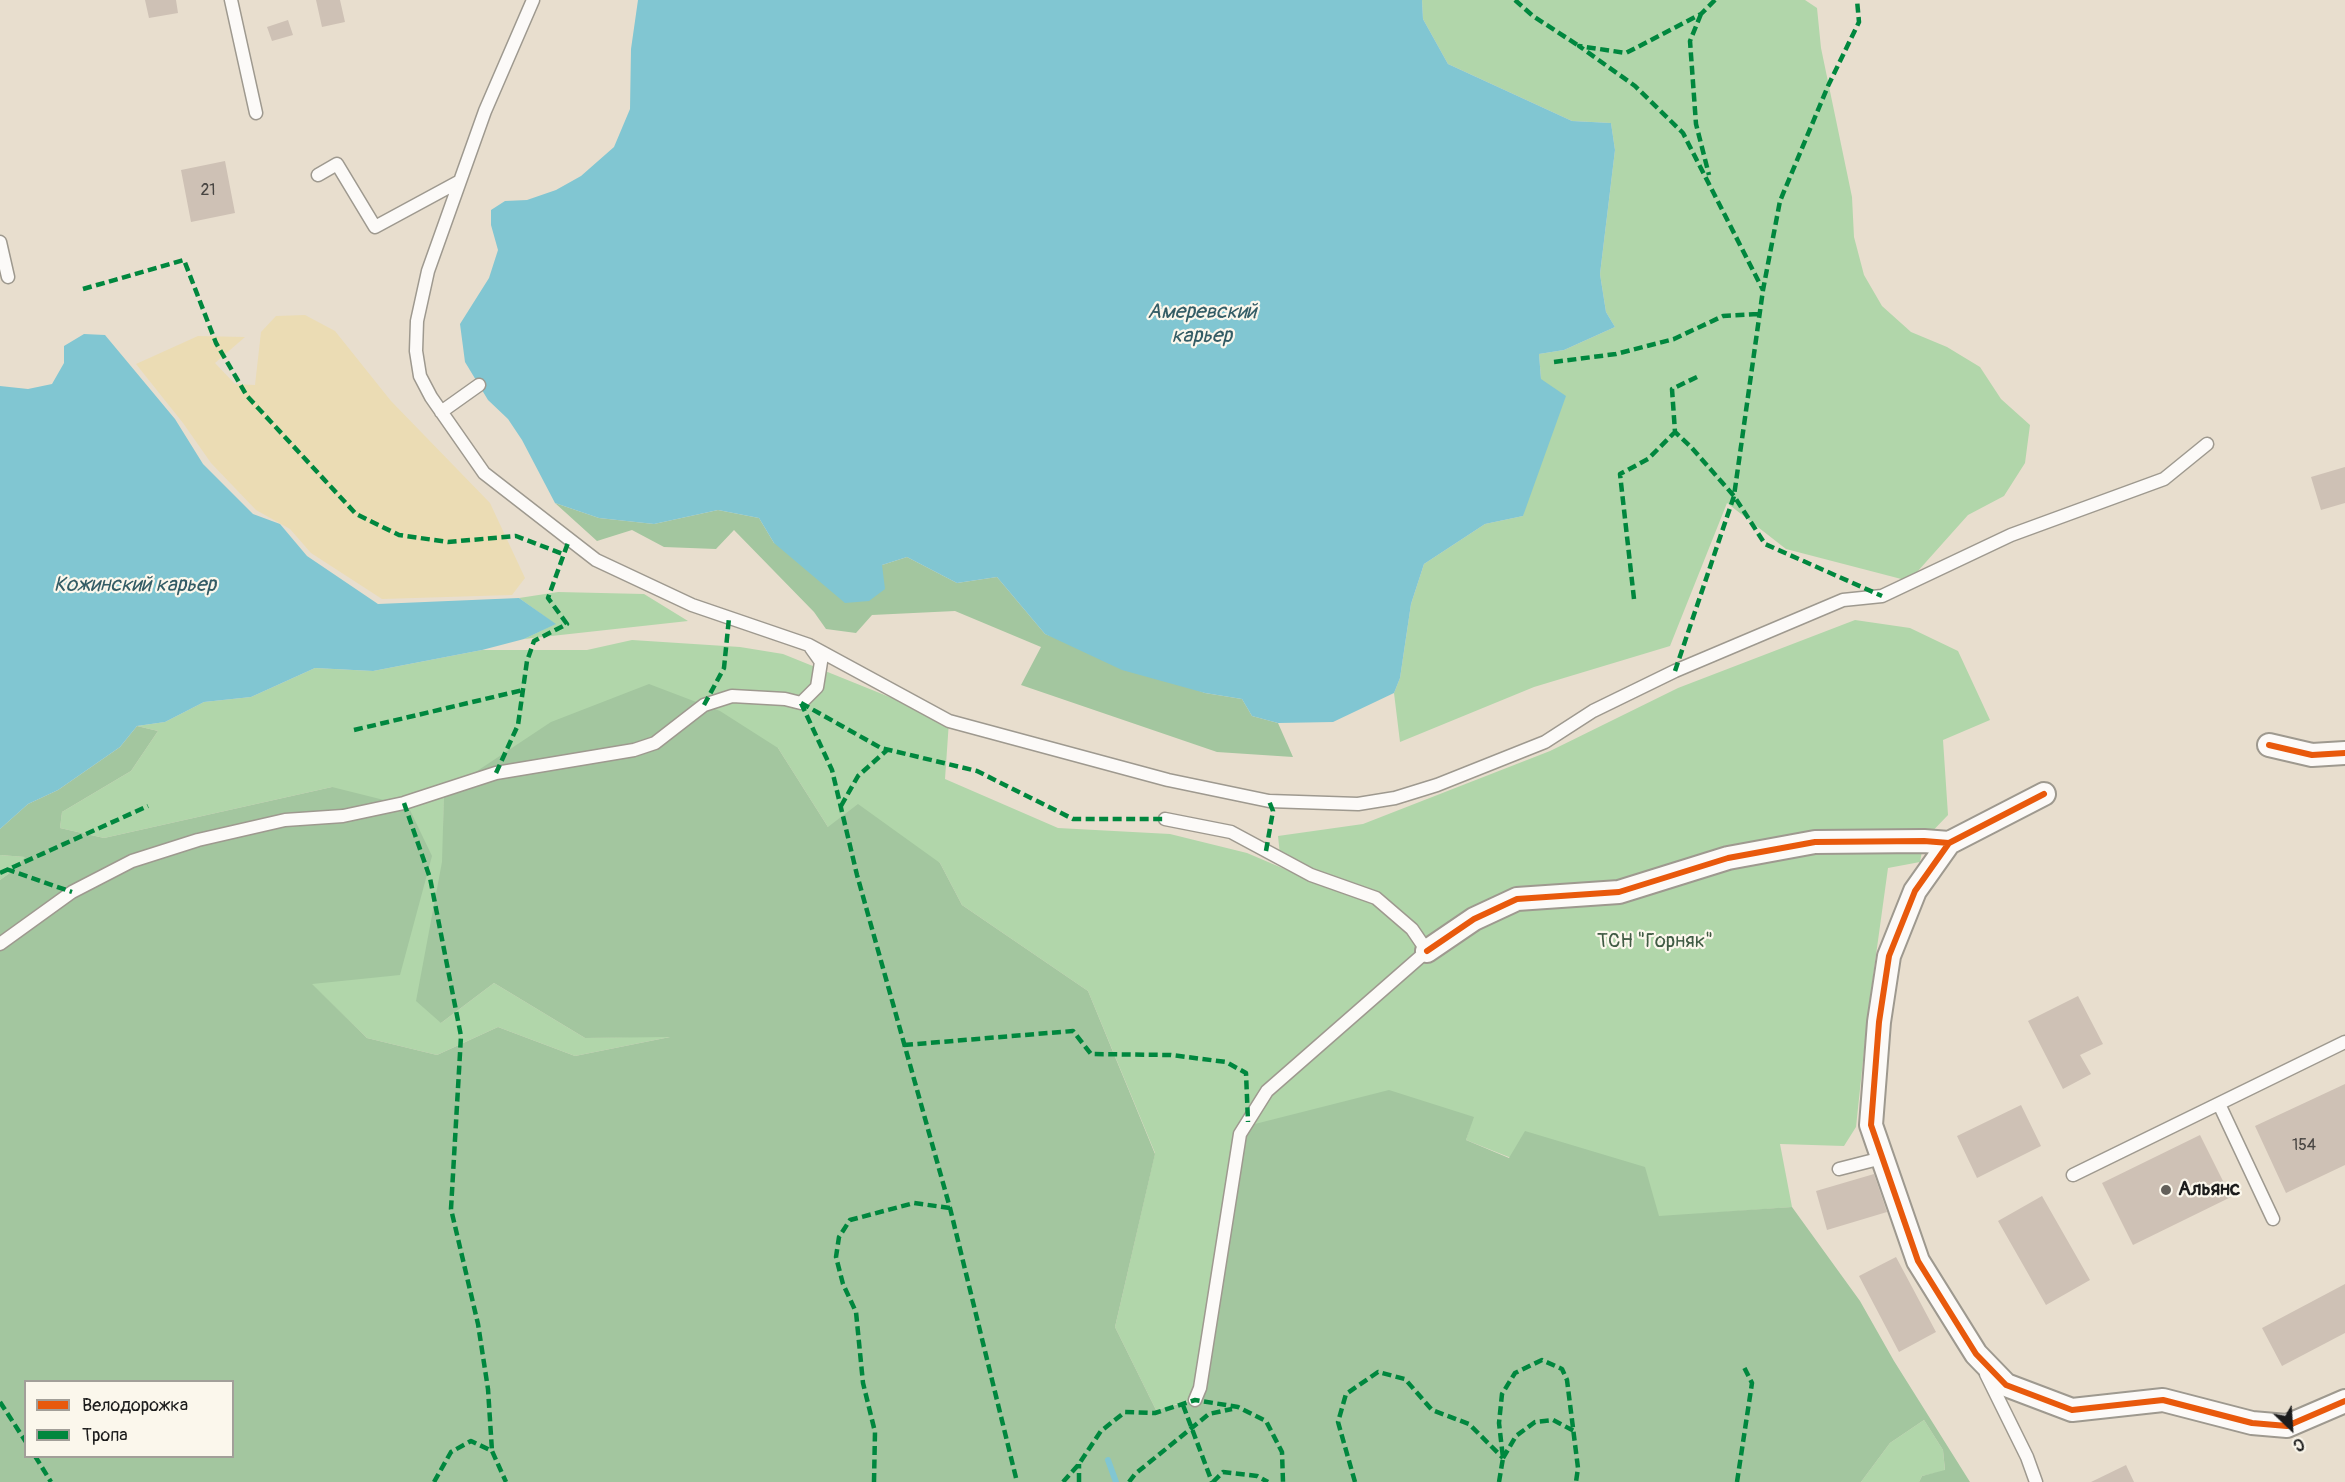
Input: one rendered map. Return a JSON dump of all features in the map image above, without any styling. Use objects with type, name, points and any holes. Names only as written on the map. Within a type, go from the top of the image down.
[{"type":"street","points":[[2269,745],[2312,755],[2345,753]]},
{"type":"street","points":[[2044,794],[1949,843],[1915,891],[1889,956],[1879,1022],[1871,1125],[1918,1261],[1976,1354],[2006,1385],[2072,1410],[2163,1400],[2252,1423],[2287,1426],[2345,1401]]},
{"type":"street","points":[[1427,951],[1474,919],[1517,899],[1619,892],[1728,858],[1815,842],[1924,840],[1949,843]]},
{"type":"lane","points":[[231,0],[256,113]]},
{"type":"lane","points":[[533,0],[485,111],[428,271],[417,321],[416,351],[420,376],[441,412],[484,473],[596,560],[692,605],[809,645],[949,721],[1168,780],[1269,801],[1358,804],[1395,798],[1437,785],[1545,742],[1593,711],[1675,671],[1843,600],[1882,596],[2011,535],[2164,479],[2207,444]]},
{"type":"lane","points":[[318,175],[337,164],[375,227],[460,181]]},
{"type":"lane","points":[[0,242],[8,277]]},
{"type":"lane","points":[[441,412],[479,385]]},
{"type":"lane","points":[[0,944],[72,892],[132,861],[198,840],[285,820],[343,816],[405,803],[496,772],[634,750],[655,743],[704,705],[732,696],[785,699],[801,703],[817,687],[820,662],[809,645]]},
{"type":"lane","points":[[1165,819],[1231,832],[1311,875],[1376,898],[1412,929],[1427,951],[1267,1091],[1240,1134],[1200,1388],[1195,1400]]},
{"type":"lane","points":[[2073,1174],[2345,1042]]},
{"type":"lane","points":[[2219,1104],[2273,1219]]},
{"type":"lane","points":[[1839,1168],[1882,1158]]},
{"type":"lane","points":[[1976,1354],[2027,1457],[2036,1482]]},
{"type":"green space","points":[[1422,0],[1805,0],[1817,8],[1821,48],[1852,197],[1854,237],[1864,275],[1882,306],[1911,332],[1947,347],[1980,367],[2001,399],[2030,425],[2025,463],[2004,496],[1968,515],[1909,581],[1786,549],[1727,503],[1670,646],[1534,687],[1400,742],[1394,693],[1400,678],[1411,604],[1424,564],[1485,524],[1523,516],[1541,379],[1539,354],[1564,350],[1615,327],[1606,312],[1600,274],[1615,150],[1611,123],[1572,121],[1448,64],[1423,19]]},
{"type":"green space","points":[[555,503],[599,518],[654,524],[718,510],[759,518],[774,543],[882,565],[907,557],[957,583],[997,577],[1045,634],[1205,693],[1242,699],[1252,716],[1278,723],[1293,757],[1217,752],[1021,685],[1041,647],[955,611],[872,615],[856,633],[826,629],[814,612],[734,530],[716,549],[664,547],[632,530],[597,541]]},
{"type":"green space","points":[[558,592],[644,594],[688,621],[524,639],[555,624],[519,598]]},
{"type":"green space","name":"ТСН \"Горняк\"","points":[[1855,620],[1910,628],[1958,651],[1990,720],[1943,740],[1948,815],[1924,840],[1920,862],[1888,868],[1868,1013],[1856,1127],[1844,1146],[1780,1144],[1792,1207],[1659,1217],[1466,1140],[1473,1117],[1199,1398],[1156,1410],[1115,1327],[1155,1153],[1088,991],[962,905],[940,863],[828,827],[778,748],[444,793],[441,1023],[494,983],[585,1038],[675,1036],[575,1056],[498,1027],[437,1055],[367,1038],[311,984],[332,787],[104,838],[60,828],[62,812],[131,771],[158,731],[137,726],[165,722],[204,702],[251,697],[315,668],[373,671],[482,650],[587,650],[632,640],[740,647],[783,654],[949,721],[945,779],[1058,828],[1170,834],[1247,853],[1301,876],[1280,855],[1278,836],[1363,824],[1550,751],[1678,688]]},
{"type":"green space","points":[[649,684],[720,711],[778,748],[828,827],[858,804],[940,863],[962,905],[1088,991],[1155,1154],[1115,1327],[1156,1410],[1199,1399],[1247,1126],[1389,1090],[1474,1117],[1466,1140],[1509,1158],[1525,1131],[1645,1167],[1659,1216],[1792,1207],[1860,1301],[1894,1361],[1970,1482],[1919,1482],[1922,1476],[1945,1470],[1943,1450],[1924,1420],[1890,1443],[1861,1482],[0,1482],[0,880],[18,867],[25,857],[0,855],[0,829],[28,804],[58,790],[120,747],[137,726],[158,731],[131,771],[62,812],[60,828],[104,838],[332,787],[408,806],[432,856],[400,975],[312,984],[367,1038],[437,1055],[498,1027],[575,1056],[670,1037],[585,1038],[494,983],[441,1023],[416,1001],[442,862],[444,793],[551,722]]},
{"type":"green space","points":[[0,855],[26,857],[18,867],[0,880]]},
{"type":"green space","points":[[1924,1420],[1943,1450],[1945,1471],[1922,1476],[1919,1482],[1861,1482],[1890,1443]]},
{"type":"sand","points":[[305,315],[335,331],[391,401],[490,503],[525,578],[512,595],[382,599],[311,553],[290,529],[256,510],[211,463],[183,423],[136,364],[198,336],[245,337],[215,363],[235,384],[255,385],[261,332],[276,316]]},
{"type":"water","name":"Амеревский карьер","points":[[638,0],[1422,0],[1423,19],[1448,64],[1572,121],[1611,123],[1615,150],[1600,274],[1606,312],[1615,327],[1564,350],[1539,354],[1541,379],[1566,396],[1523,516],[1485,524],[1424,564],[1411,604],[1400,678],[1394,693],[1333,722],[1278,723],[1252,716],[1242,699],[1205,693],[1122,670],[1045,634],[997,577],[957,583],[907,557],[882,565],[885,589],[869,601],[845,603],[774,543],[759,518],[718,510],[654,524],[599,518],[555,503],[522,440],[508,419],[488,400],[465,362],[460,324],[489,278],[498,250],[491,225],[491,210],[505,201],[527,200],[556,190],[581,176],[614,147],[630,109],[631,49]]},
{"type":"water","name":"Кожинский карьер","points":[[84,334],[105,335],[175,419],[203,464],[253,514],[280,524],[307,556],[378,604],[519,598],[556,624],[524,639],[482,650],[373,671],[315,668],[251,697],[204,702],[165,722],[137,726],[120,747],[58,790],[28,804],[0,829],[0,386],[28,389],[52,384],[64,363],[64,346]]},
{"type":"building","points":[[145,0],[176,0],[178,13],[149,18]]},
{"type":"building","points":[[316,0],[340,0],[345,22],[322,27]]},
{"type":"building","points":[[288,20],[293,35],[272,41],[267,27]]},
{"type":"building","points":[[225,161],[235,213],[191,222],[181,170]]},
{"type":"building","points":[[2345,467],[2345,503],[2321,510],[2311,477]]},
{"type":"building","points":[[2078,996],[2103,1044],[2080,1055],[2091,1074],[2063,1089],[2028,1021]]},
{"type":"building","points":[[2345,1084],[2345,1165],[2286,1193],[2255,1126]]},
{"type":"building","points":[[2021,1105],[2041,1146],[1977,1178],[1957,1136]]},
{"type":"building","name":"Альянс","points":[[2200,1135],[2231,1197],[2133,1245],[2102,1183]]},
{"type":"building","points":[[1874,1174],[1887,1212],[1827,1230],[1816,1191]]},
{"type":"building","points":[[2042,1196],[2090,1280],[2046,1305],[1998,1221]]},
{"type":"building","points":[[1896,1257],[1936,1332],[1899,1352],[1859,1276]]},
{"type":"building","points":[[2345,1284],[2345,1333],[2282,1366],[2262,1328]]},
{"type":"building","points":[[2126,1465],[2134,1482],[2091,1482]]},
{"type":"waterway","points":[[1108,1460],[1116,1482]]},
{"type":"marked path","points":[[1515,0],[1533,16],[1579,46]]},
{"type":"marked path","points":[[1715,0],[1701,14],[1626,53],[1579,46],[1635,86],[1683,133],[1763,290]]},
{"type":"marked path","points":[[1675,671],[1734,496],[1763,290],[1780,201],[1828,86],[1859,22],[1857,0]]},
{"type":"marked path","points":[[1701,14],[1690,41],[1696,124],[1709,175]]},
{"type":"marked path","points":[[83,289],[184,260],[216,343],[247,396],[356,514],[399,535],[448,542],[516,536],[563,554]]},
{"type":"marked path","points":[[1554,362],[1616,354],[1674,339],[1723,316],[1760,314]]},
{"type":"marked path","points":[[1697,377],[1672,389],[1675,432],[1734,496],[1765,544],[1882,596]]},
{"type":"marked path","points":[[1634,599],[1620,474],[1648,459],[1675,432]]},
{"type":"marked path","points":[[496,773],[518,725],[527,661],[534,641],[567,624],[548,598],[569,540]]},
{"type":"marked path","points":[[704,705],[724,668],[729,618]]},
{"type":"marked path","points":[[354,730],[523,690]]},
{"type":"marked path","points":[[801,703],[832,770],[857,875],[950,1208],[1017,1482]]},
{"type":"marked path","points":[[801,703],[881,748],[977,771],[1073,819],[1165,819]]},
{"type":"marked path","points":[[841,806],[858,776],[887,750]]},
{"type":"marked path","points":[[1266,851],[1273,811],[1269,801]]},
{"type":"marked path","points":[[404,803],[430,878],[461,1036],[451,1209],[478,1324],[488,1389],[492,1451]]},
{"type":"marked path","points":[[0,873],[148,806]]},
{"type":"marked path","points":[[6,869],[72,892]]},
{"type":"marked path","points":[[904,1045],[1073,1031],[1091,1054],[1171,1055],[1226,1062],[1246,1073],[1248,1122]]},
{"type":"marked path","points":[[874,1482],[875,1432],[863,1383],[856,1312],[843,1284],[836,1257],[839,1237],[850,1220],[914,1203],[950,1208]]},
{"type":"marked path","points":[[1499,1482],[1503,1458],[1499,1423],[1502,1394],[1515,1373],[1542,1360],[1562,1369],[1567,1380],[1578,1468],[1576,1482]]},
{"type":"marked path","points":[[1737,1482],[1752,1383],[1743,1365]]},
{"type":"marked path","points":[[1355,1482],[1338,1422],[1346,1394],[1378,1372],[1405,1379],[1432,1410],[1469,1424],[1503,1458]]},
{"type":"marked path","points":[[1063,1482],[1079,1464],[1101,1431],[1125,1412],[1155,1413],[1195,1400],[1238,1407],[1266,1421],[1282,1452],[1283,1482]]},
{"type":"marked path","points":[[0,1402],[24,1439]]},
{"type":"marked path","points":[[1183,1405],[1212,1482]]},
{"type":"marked path","points":[[1129,1482],[1135,1474],[1209,1414],[1232,1409]]},
{"type":"marked path","points":[[1503,1458],[1516,1436],[1535,1422],[1553,1420],[1574,1431]]},
{"type":"marked path","points":[[434,1482],[451,1452],[471,1441],[492,1451],[506,1482]]},
{"type":"marked path","points":[[36,1458],[51,1482]]},
{"type":"marked path","points":[[1079,1464],[1079,1482]]},
{"type":"marked path","points":[[1213,1482],[1223,1472],[1257,1476],[1268,1482]]},
{"type":"cycle path","points":[[2269,745],[2312,755],[2345,753]]},
{"type":"cycle path","points":[[2044,794],[1949,843],[1915,891],[1889,956],[1879,1022],[1871,1125],[1918,1261],[1976,1354],[2006,1385],[2072,1410],[2163,1400],[2252,1423],[2287,1426],[2345,1401]]},
{"type":"cycle path","points":[[1427,951],[1474,919],[1517,899],[1619,892],[1728,858],[1815,842],[1924,841],[1949,843]]},
{"type":"place","name":"Альянс","points":[[2166,1190]]}]
